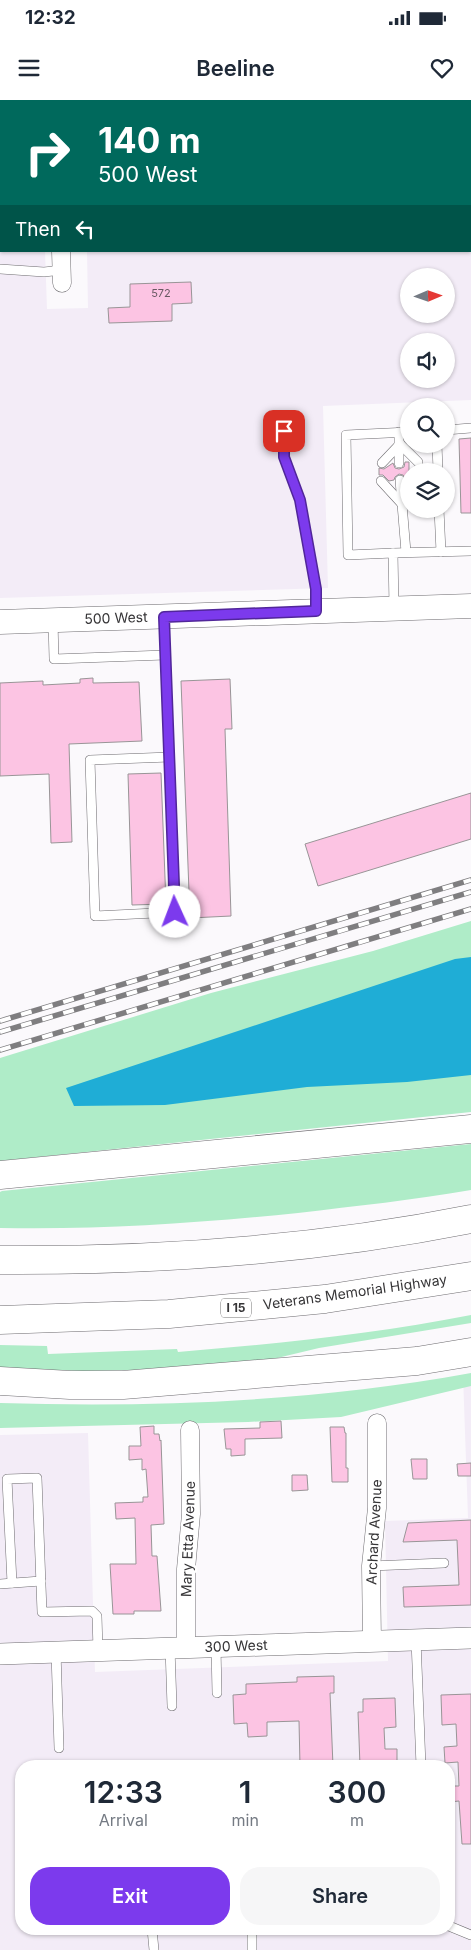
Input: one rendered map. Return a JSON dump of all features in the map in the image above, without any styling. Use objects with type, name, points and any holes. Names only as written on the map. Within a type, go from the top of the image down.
[{"type":"highway","points":[[0,1175],[471,1129]]},
{"type":"highway","points":[[0,1260],[160,1258],[270,1249],[351,1240],[471,1219]]},
{"type":"highway","name":"Veterans Memorial Highway","points":[[0,1320],[169,1314],[325,1299],[471,1276]]},
{"type":"highway","points":[[294,1370],[388,1350],[471,1337]]},
{"type":"highway","points":[[0,1382],[123,1385],[417,1361],[471,1352]]},
{"type":"main road","name":"500 West","points":[[0,622],[471,606]]},
{"type":"street","points":[[61,252],[62,276]]},
{"type":"street","name":"Archard Avenue","points":[[372,1641],[371,1566],[377,1508],[377,1423]]},
{"type":"street","name":"Mary Etta Avenue","points":[[178,1648],[191,1514],[190,1430]]},
{"type":"street","name":"300 West","points":[[0,1654],[471,1638]]},
{"type":"lane","points":[[0,269],[44,272],[62,276]]},
{"type":"lane","points":[[455,429],[471,428]]},
{"type":"lane","points":[[284,431],[284,457],[300,500],[316,589],[316,611]]},
{"type":"lane","points":[[400,432],[346,435],[348,555],[471,551]]},
{"type":"lane","points":[[385,463],[400,444]]},
{"type":"lane","points":[[400,453],[400,463]]},
{"type":"lane","points":[[407,453],[414,462]]},
{"type":"lane","points":[[385,481],[400,501]]},
{"type":"lane","points":[[404,518],[406,552]]},
{"type":"lane","points":[[440,518],[441,552]]},
{"type":"lane","points":[[393,553],[394,609]]},
{"type":"lane","points":[[164,617],[170,757],[175,912],[95,916],[90,760],[170,757]]},
{"type":"lane","points":[[53,620],[54,659],[165,656]]},
{"type":"lane","points":[[12,1583],[7,1479],[37,1478],[42,1612],[92,1611],[97,1616],[98,1650]]},
{"type":"lane","points":[[371,1566],[444,1563]]},
{"type":"lane","points":[[0,1584],[41,1581]]},
{"type":"lane","points":[[416,1640],[422,1760]]},
{"type":"lane","points":[[216,1646],[217,1693]]},
{"type":"lane","points":[[172,1706],[178,1648]]},
{"type":"lane","points":[[56,1652],[59,1748]]},
{"type":"lane","points":[[455,1928],[471,1935]]},
{"type":"lane","points":[[153,1935],[154,1950]]},
{"type":"lane","points":[[252,1935],[252,1950]]},
{"type":"shaded area","points":[[0,252],[45,252],[47,309],[88,308],[87,252],[471,252],[471,400],[455,401],[455,398],[400,398],[400,403],[323,406],[328,588],[0,598]]},
{"type":"shaded area","points":[[471,1374],[471,1950],[0,1950],[0,1435],[88,1433],[95,1672],[388,1661],[385,1521],[468,1518],[463,1375]]},
{"type":"green space","points":[[471,921],[471,1112],[0,1161],[0,1058],[211,993],[373,951]]},
{"type":"green space","points":[[471,1144],[471,1190],[298,1213],[224,1220],[112,1227],[0,1228],[0,1192],[2,1191]]},
{"type":"green space","points":[[471,1315],[471,1323],[319,1348],[273,1359],[173,1367],[173,1369],[83,1371],[0,1368],[0,1345],[47,1346],[48,1354],[177,1349],[178,1352],[325,1338]]},
{"type":"green space","points":[[471,1373],[471,1386],[341,1417],[248,1422],[0,1428],[0,1403],[118,1404],[236,1400],[354,1390],[413,1383]]},
{"type":"water","points":[[471,957],[471,1075],[407,1082],[307,1087],[165,1105],[74,1106],[66,1088],[455,959]]},
{"type":"building","points":[[191,282],[192,303],[172,304],[172,321],[109,323],[108,308],[130,307],[130,284]]},
{"type":"building","points":[[471,438],[471,513],[461,513],[459,439]]},
{"type":"building","points":[[393,463],[395,468],[399,469],[400,474],[394,480],[389,481],[383,475],[379,475],[379,468],[384,469]]},
{"type":"building","points":[[93,678],[93,683],[139,682],[142,741],[69,744],[72,842],[51,843],[49,774],[0,776],[0,683],[43,681],[43,685],[80,683],[80,679]]},
{"type":"building","points":[[230,679],[232,729],[225,729],[231,916],[190,918],[181,681]]},
{"type":"building","points":[[161,773],[166,904],[132,905],[128,774]]},
{"type":"building","points":[[471,793],[471,839],[318,886],[305,844]]},
{"type":"building","points":[[281,1421],[282,1438],[245,1439],[245,1455],[231,1456],[231,1449],[226,1449],[224,1429],[260,1428],[260,1422]]},
{"type":"building","points":[[154,1426],[154,1434],[159,1434],[161,1440],[164,1524],[151,1525],[152,1556],[157,1556],[161,1611],[134,1611],[134,1614],[113,1614],[110,1564],[136,1564],[135,1518],[116,1519],[115,1503],[143,1502],[143,1497],[148,1497],[146,1469],[142,1470],[142,1459],[129,1460],[129,1446],[141,1446],[140,1427]]},
{"type":"building","points":[[330,1427],[344,1427],[346,1433],[348,1482],[332,1482]]},
{"type":"building","points":[[411,1459],[427,1459],[427,1479],[413,1479]]},
{"type":"building","points":[[471,1463],[471,1476],[458,1476],[457,1464]]},
{"type":"building","points":[[292,1475],[307,1475],[308,1490],[292,1491]]},
{"type":"building","points":[[471,1520],[471,1605],[404,1607],[403,1587],[459,1585],[457,1540],[403,1542],[408,1523]]},
{"type":"building","points":[[334,1676],[334,1693],[330,1693],[333,1760],[300,1760],[299,1721],[267,1722],[267,1736],[248,1737],[247,1723],[234,1724],[233,1695],[246,1694],[246,1684],[297,1682],[297,1677]]},
{"type":"building","points":[[471,1694],[471,1844],[462,1844],[459,1801],[455,1801],[455,1786],[459,1786],[458,1762],[455,1762],[455,1760],[445,1760],[444,1747],[457,1746],[456,1724],[442,1725],[441,1695]]},
{"type":"building","points":[[395,1698],[396,1727],[384,1728],[385,1749],[397,1749],[397,1760],[360,1760],[358,1712],[363,1712],[363,1699]]},
{"type":"railway","points":[[0,1021],[471,880]]},
{"type":"railway","points":[[0,1032],[471,892]]},
{"type":"railway","points":[[0,1050],[471,909]]},
{"type":"route","points":[[175,912],[164,617],[316,611],[316,589],[300,500],[284,457],[284,431]]}]
